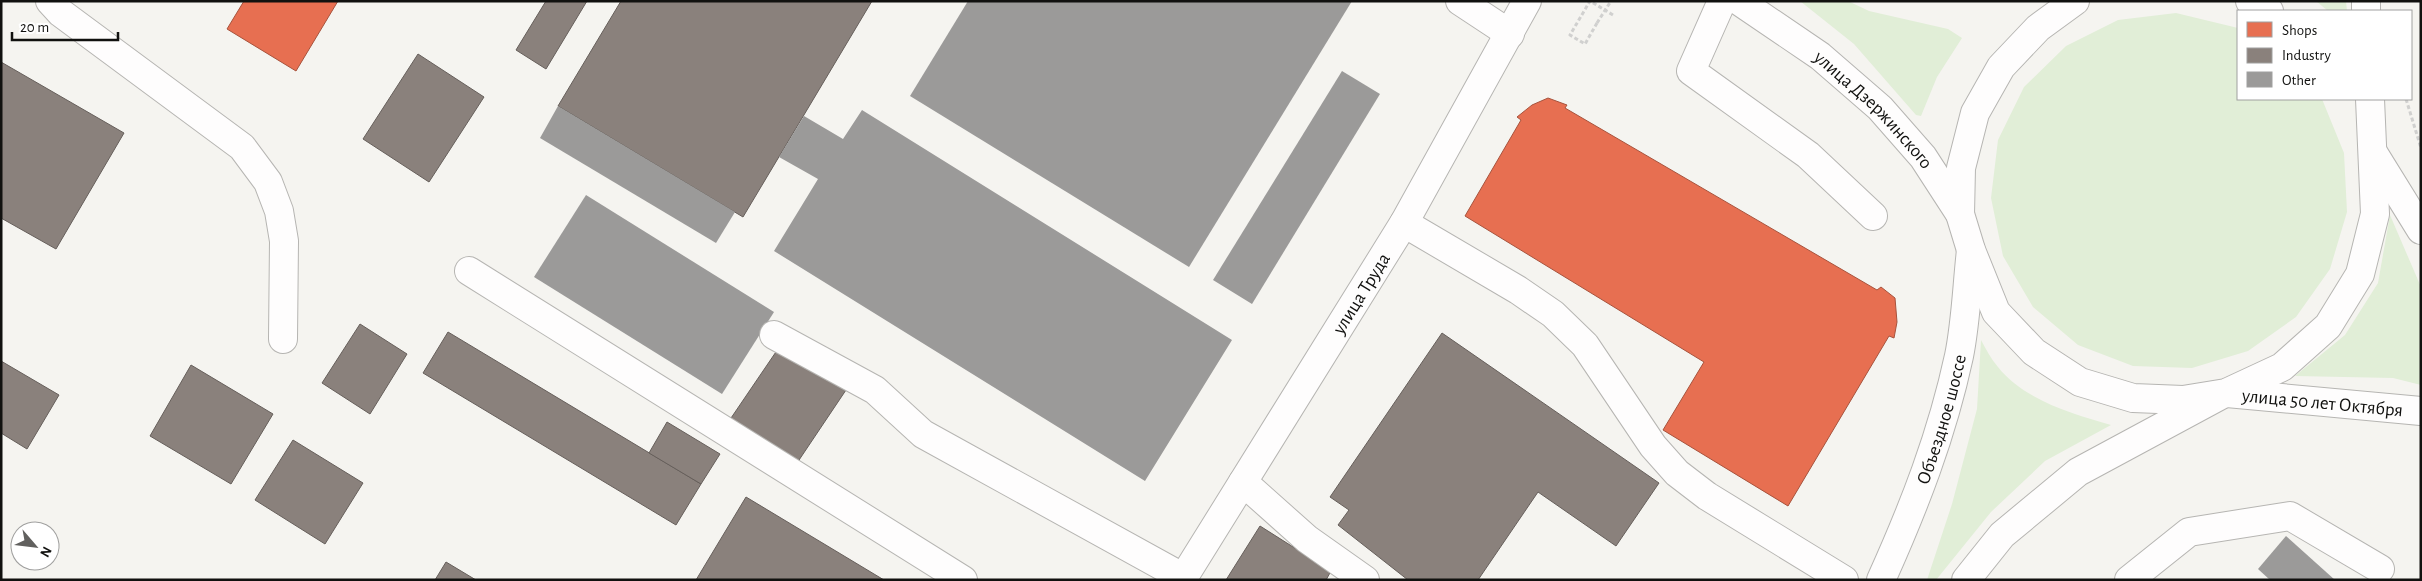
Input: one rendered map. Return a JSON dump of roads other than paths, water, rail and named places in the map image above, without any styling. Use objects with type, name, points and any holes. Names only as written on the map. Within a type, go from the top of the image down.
[{"type":"main road","points":[[50,1],[61,13],[242,147],[268,182],[280,211],[284,241],[283,339]]},
{"type":"main road","points":[[1460,1],[1510,34]]},
{"type":"main road","name":"улица Труда","points":[[1183,579],[1404,223],[1510,34],[1526,1]]},
{"type":"main road","points":[[1722,1],[1691,72],[1808,155],[1873,216]]},
{"type":"main road","name":"улица Дзержинского","points":[[1739,1],[1820,56],[1880,108],[1924,157],[1960,214],[1971,250],[1996,312],[2034,352],[2080,382],[2134,398],[2183,400],[2226,393]]},
{"type":"main road","points":[[1960,214],[1961,168],[1974,113],[2000,66],[2038,28],[2075,1]]},
{"type":"main road","points":[[2250,1],[2267,10]]},
{"type":"main road","points":[[2354,100],[2372,152],[2421,230]]},
{"type":"main road","points":[[1966,580],[2002,535],[2078,472],[2226,393],[2282,367],[2328,326],[2360,274],[2375,214],[2370,100]]},
{"type":"main road","points":[[1404,223],[1518,290],[1553,314],[1585,345],[1653,446],[1677,474],[1707,496],[1844,580]]},
{"type":"main road","name":"Объездное шоссе","points":[[1881,580],[1937,444],[1959,355],[1971,250]]},
{"type":"main road","points":[[469,271],[964,580]]},
{"type":"main road","points":[[774,335],[875,390],[923,434],[1183,579]]},
{"type":"main road","name":"улица 50 лет Октября","points":[[2226,393],[2421,411]]},
{"type":"main road","points":[[1243,482],[1307,539],[1365,580]]},
{"type":"main road","points":[[2129,580],[2189,532],[2290,516],[2380,569]]}]
